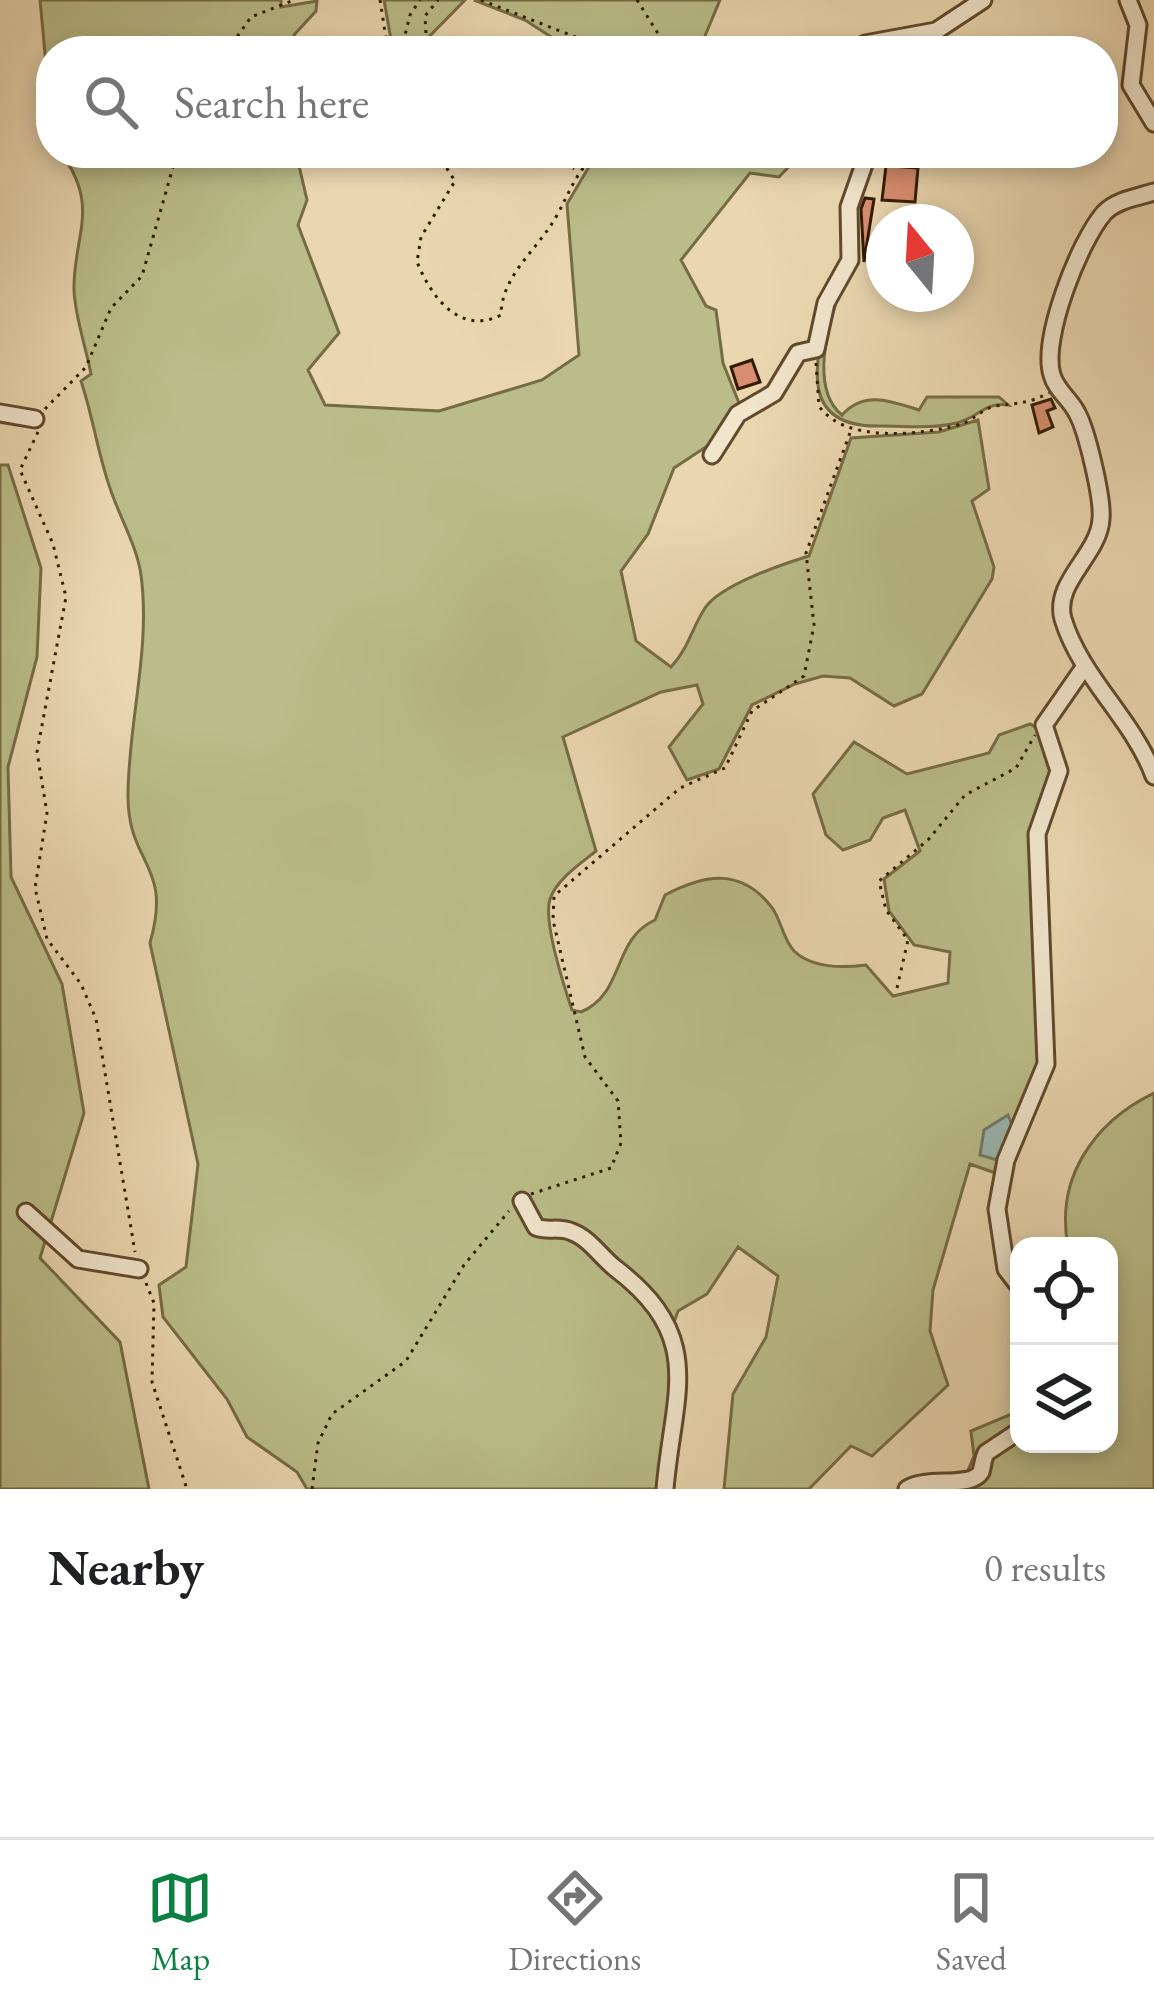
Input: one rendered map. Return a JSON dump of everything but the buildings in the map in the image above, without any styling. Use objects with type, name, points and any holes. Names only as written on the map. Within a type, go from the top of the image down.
[{"type":"street","points":[[914,36],[936,31],[983,0]]},
{"type":"street","points":[[1128,0],[1138,32],[1131,85],[1154,123]]},
{"type":"street","points":[[712,455],[738,414],[769,397],[774,376],[798,353],[816,349],[826,303],[850,260],[849,207],[863,168]]},
{"type":"street","points":[[1154,192],[1113,206],[1090,236],[1050,339],[1058,387],[1080,419],[1102,512],[1096,536],[1061,600],[1064,622],[1085,666],[1139,743],[1154,776]]},
{"type":"street","points":[[0,413],[35,418]]},
{"type":"street","points":[[1010,1274],[997,1210],[1006,1160],[1046,1064],[1036,834],[1059,771],[1045,725],[1085,666]]},
{"type":"street","points":[[522,1201],[538,1229],[576,1233],[634,1282],[676,1341],[682,1387],[672,1415],[665,1489]]},
{"type":"street","points":[[26,1212],[45,1223],[78,1259],[139,1268]]},
{"type":"street","points":[[907,1489],[928,1480],[969,1482],[980,1474],[986,1453],[1010,1437]]},
{"type":"path","points":[[238,36],[251,17],[294,0]]},
{"type":"path","points":[[380,0],[386,36]]},
{"type":"path","points":[[405,36],[410,15],[421,0]]},
{"type":"path","points":[[426,36],[425,16],[438,0]]},
{"type":"path","points":[[481,0],[573,36]]},
{"type":"path","points":[[637,0],[660,36]]},
{"type":"path","points":[[173,168],[142,276],[111,308],[86,367],[35,418],[38,436],[20,470],[53,544],[66,597],[37,752],[47,813],[35,888],[47,939],[81,984],[96,1019],[139,1268],[154,1303],[152,1382],[187,1489]]},
{"type":"path","points":[[446,168],[454,182],[422,237],[417,262],[441,304],[474,320],[500,316],[505,292],[557,215],[581,168]]},
{"type":"path","points":[[574,168],[578,171]]},
{"type":"path","points":[[816,349],[819,406],[851,430],[950,426],[992,406],[1020,406],[1058,387]]},
{"type":"path","points":[[312,1489],[318,1443],[332,1414],[406,1360],[482,1240],[542,1187],[608,1171],[621,1142],[616,1094],[588,1064],[578,1033],[553,920],[554,896],[680,788],[722,771],[752,711],[802,680],[814,625],[806,553],[851,430]]},
{"type":"path","points":[[897,988],[908,940],[886,910],[879,881],[928,840],[964,795],[1016,768],[1045,725]]},
{"type":"green space","points":[[40,0],[281,0],[281,7],[317,1],[316,11],[294,36],[43,36]]},
{"type":"green space","points":[[384,0],[465,0],[430,36],[390,36]]},
{"type":"green space","points":[[474,0],[720,0],[705,36],[550,36],[525,20]]},
{"type":"green space","points":[[70,168],[300,168],[307,200],[298,225],[339,333],[308,370],[325,405],[439,411],[542,380],[579,355],[567,204],[588,168],[788,168],[779,177],[750,173],[681,260],[706,306],[716,310],[723,363],[741,408],[715,441],[674,468],[648,534],[621,571],[636,641],[671,667],[713,599],[753,576],[809,556],[851,438],[939,432],[978,420],[989,489],[972,501],[994,567],[992,579],[922,694],[894,706],[850,678],[823,676],[795,684],[752,705],[719,769],[687,780],[669,747],[703,704],[697,685],[661,692],[563,737],[596,851],[553,892],[549,922],[572,1010],[581,1012],[605,993],[631,940],[655,920],[665,895],[709,879],[736,881],[761,895],[791,947],[810,961],[838,967],[866,965],[893,996],[948,983],[950,952],[914,945],[889,911],[884,879],[920,851],[905,810],[883,818],[870,840],[843,850],[826,835],[813,794],[854,742],[907,774],[989,753],[999,735],[1030,724],[1037,728],[1055,771],[1036,828],[1042,1059],[1001,1175],[970,1164],[933,1290],[930,1331],[948,1385],[872,1456],[851,1446],[809,1489],[724,1489],[733,1394],[766,1337],[778,1276],[738,1247],[707,1294],[678,1311],[669,1336],[675,1349],[663,1489],[307,1489],[297,1472],[247,1437],[227,1399],[163,1317],[159,1285],[186,1267],[198,1164],[150,943],[156,917],[153,880],[130,819],[129,769],[143,630],[141,575],[106,475],[81,381],[91,374],[74,290],[82,206]]},
{"type":"green space","points":[[830,304],[835,306],[825,348],[824,379],[842,415],[869,400],[919,410],[927,397],[999,397],[1008,405],[938,426],[855,424],[836,417],[824,405],[818,389],[817,370]]},
{"type":"green space","points":[[0,465],[8,465],[41,568],[37,657],[8,767],[11,877],[62,984],[84,1113],[40,1258],[120,1342],[149,1489],[0,1489]]},
{"type":"green space","points":[[1154,1093],[1154,1489],[911,1489],[964,1480],[974,1456],[971,1431],[1010,1415],[1010,1453],[1118,1453],[1118,1237],[1067,1237],[1066,1221],[1074,1175],[1084,1155],[1097,1136]]},
{"type":"water","points":[[1008,1115],[1013,1127],[1000,1161],[980,1155],[984,1130]]}]
